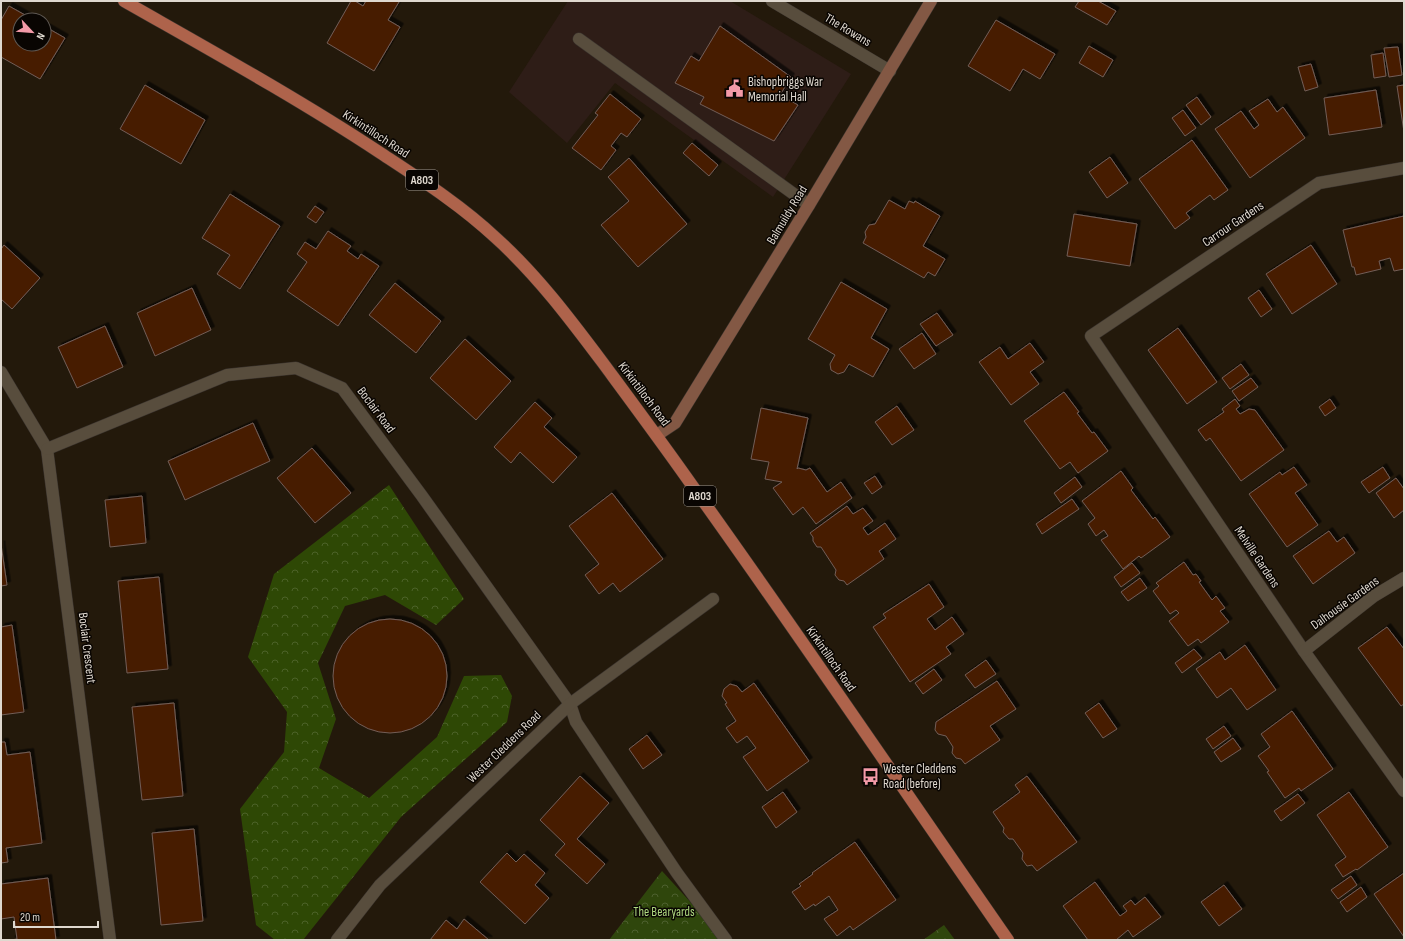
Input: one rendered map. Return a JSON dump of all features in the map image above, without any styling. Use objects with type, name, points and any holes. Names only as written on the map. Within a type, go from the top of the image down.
[{"type":"main road","name":"Kirkintilloch Road","points":[[124,1],[294,99],[422,180],[494,236],[519,260],[572,322],[657,435],[744,558],[1008,940]]},
{"type":"street","name":"The Rowans","points":[[772,1],[890,71]]},
{"type":"street","name":"Balmuildy Road","points":[[657,435],[675,423],[809,205],[931,1]]},
{"type":"street","points":[[579,39],[809,205]]},
{"type":"street","name":"Carrour Gardens","points":[[1091,336],[1319,183],[1404,168]]},
{"type":"street","name":"Melville Gardens","points":[[1091,336],[1304,651],[1404,791]]},
{"type":"street","name":"Boclair Road","points":[[47,449],[228,375],[296,368],[342,388],[422,496],[570,704],[576,722],[676,872],[726,940]]},
{"type":"street","name":"Boclair Crescent","points":[[1,372],[47,449],[110,940]]},
{"type":"street","name":"Dalhousie Gardens","points":[[1304,651],[1374,596],[1404,578]]},
{"type":"street","name":"Wester Cleddens Road","points":[[336,940],[380,885],[570,704],[713,599]]},
{"type":"shaded area","points":[[568,1],[730,1],[851,74],[773,197],[615,83],[567,143],[509,92]]},
{"type":"green space","points":[[389,485],[464,599],[436,625],[385,595],[345,606],[318,663],[336,719],[319,768],[369,798],[437,737],[464,676],[501,675],[512,696],[507,722],[401,817],[303,940],[275,940],[256,925],[240,809],[284,752],[287,712],[248,657],[274,574]]},
{"type":"green space","name":"The Bearyards","points":[[662,871],[725,940],[609,940]]},
{"type":"green space","points":[[944,925],[955,940],[923,940]]},
{"type":"building","points":[[351,1],[355,1],[363,6],[366,1],[399,2],[388,20],[400,27],[374,71],[327,43]]},
{"type":"building","points":[[1079,1],[1098,1],[1116,11],[1107,25],[1075,7]]},
{"type":"building","points":[[9,6],[20,12],[12,12],[12,52],[52,52],[52,31],[65,38],[40,79],[1,57],[1,20]]},
{"type":"building","points":[[996,20],[1055,54],[1040,79],[1023,69],[1010,91],[968,66]]},
{"type":"building","name":"Bishopbriggs War Memorial Hall","points":[[720,26],[791,77],[780,95],[798,105],[774,141],[700,104],[704,97],[675,83],[691,56],[699,61]]},
{"type":"building","points":[[1089,46],[1113,60],[1103,77],[1079,63]]},
{"type":"building","points":[[1398,47],[1402,75],[1389,77],[1384,48]]},
{"type":"building","points":[[1383,53],[1386,76],[1374,78],[1371,55]]},
{"type":"building","points":[[1311,64],[1318,87],[1305,91],[1298,67]]},
{"type":"building","points":[[145,85],[205,120],[181,164],[120,129]]},
{"type":"building","points":[[1404,85],[1404,132],[1397,86]]},
{"type":"building","points":[[1376,90],[1382,127],[1329,135],[1324,98]]},
{"type":"building","points":[[610,94],[641,119],[627,137],[621,133],[611,146],[616,150],[601,170],[572,148],[598,115],[595,113]]},
{"type":"building","points":[[1197,97],[1211,117],[1201,125],[1186,105]]},
{"type":"building","points":[[1268,99],[1277,112],[1283,107],[1305,138],[1250,178],[1215,129],[1241,111],[1254,129],[1259,125],[1249,111]]},
{"type":"building","points":[[1183,110],[1196,128],[1185,136],[1172,118]]},
{"type":"building","points":[[1192,140],[1228,190],[1214,200],[1210,195],[1186,213],[1190,218],[1175,229],[1139,179]]},
{"type":"building","points":[[692,143],[718,165],[709,176],[683,153]]},
{"type":"building","points":[[1110,157],[1128,183],[1107,198],[1089,172]]},
{"type":"building","points":[[629,158],[687,224],[638,267],[601,225],[629,201],[608,177]]},
{"type":"building","points":[[230,194],[280,226],[240,289],[217,274],[230,255],[202,238]]},
{"type":"building","points":[[889,200],[905,209],[909,201],[914,203],[915,201],[940,216],[923,246],[945,259],[935,276],[928,272],[924,278],[863,243],[866,237],[865,232],[869,225],[875,224]]},
{"type":"building","points":[[315,206],[324,212],[316,223],[307,217]]},
{"type":"building","points":[[1074,214],[1137,224],[1130,266],[1067,256]]},
{"type":"building","points":[[1404,216],[1404,269],[1394,271],[1390,258],[1379,261],[1381,269],[1356,275],[1354,267],[1352,267],[1343,230]]},
{"type":"building","points":[[328,231],[351,246],[347,251],[358,259],[361,254],[379,266],[338,326],[287,291],[307,262],[297,254],[305,242],[316,249]]},
{"type":"building","points":[[4,245],[40,278],[12,309],[1,299],[1,249]]},
{"type":"building","points":[[1311,245],[1337,284],[1292,314],[1266,274]]},
{"type":"building","points":[[841,282],[887,309],[871,338],[889,349],[873,377],[849,364],[844,372],[838,374],[831,370],[830,364],[835,355],[808,339]]},
{"type":"building","points":[[395,283],[441,321],[416,353],[369,315]]},
{"type":"building","points":[[192,288],[211,330],[155,356],[137,313]]},
{"type":"building","points":[[1259,290],[1272,309],[1261,317],[1248,298]]},
{"type":"building","points":[[937,313],[953,335],[936,346],[920,324]]},
{"type":"building","points":[[105,326],[123,367],[77,388],[58,347]]},
{"type":"building","points":[[1178,328],[1217,382],[1187,404],[1148,350]]},
{"type":"building","points":[[922,333],[936,354],[914,369],[899,349]]},
{"type":"building","points":[[465,339],[511,381],[476,420],[430,378]]},
{"type":"building","points":[[1030,343],[1044,362],[1030,372],[1039,384],[1011,405],[979,362],[1000,347],[1008,359]]},
{"type":"building","points":[[1241,364],[1249,375],[1230,389],[1222,378]]},
{"type":"building","points":[[1251,378],[1258,387],[1239,401],[1232,391]]},
{"type":"building","points":[[1064,392],[1079,412],[1077,413],[1108,451],[1078,473],[1070,462],[1060,469],[1024,421]]},
{"type":"building","points":[[1235,399],[1240,406],[1236,409],[1240,414],[1249,409],[1255,410],[1284,450],[1241,481],[1210,438],[1206,441],[1198,430],[1224,412],[1222,409]]},
{"type":"building","points":[[1330,399],[1336,408],[1325,416],[1319,407]]},
{"type":"building","points":[[535,402],[552,418],[544,427],[577,457],[553,483],[520,452],[511,463],[494,447]]},
{"type":"building","points":[[897,406],[914,430],[892,445],[875,422]]},
{"type":"building","points":[[761,408],[808,418],[797,469],[806,470],[810,468],[827,492],[841,482],[852,498],[816,524],[803,507],[793,515],[773,488],[782,482],[765,479],[769,462],[751,459]]},
{"type":"building","points":[[253,423],[270,461],[185,500],[168,461]]},
{"type":"building","points":[[312,448],[351,493],[315,523],[277,478]]},
{"type":"building","points":[[1294,467],[1307,485],[1295,493],[1318,525],[1287,547],[1249,494],[1280,472],[1282,475]]},
{"type":"building","points":[[1383,467],[1390,478],[1369,493],[1361,482]]},
{"type":"building","points":[[1121,471],[1133,488],[1131,490],[1153,519],[1155,517],[1170,537],[1141,558],[1139,556],[1123,569],[1101,540],[1108,536],[1104,530],[1096,536],[1088,524],[1095,518],[1082,501]]},
{"type":"building","points":[[875,476],[882,487],[872,494],[864,483]]},
{"type":"building","points":[[1075,477],[1082,487],[1061,503],[1054,493]]},
{"type":"building","points":[[1396,478],[1404,489],[1404,510],[1394,518],[1376,493]]},
{"type":"building","points":[[612,493],[663,559],[620,592],[613,583],[599,594],[585,575],[599,564],[569,526]]},
{"type":"building","points":[[142,496],[146,543],[110,547],[105,500]]},
{"type":"building","points":[[1072,499],[1079,509],[1042,534],[1036,524]]},
{"type":"building","points":[[847,506],[853,514],[863,508],[873,521],[863,528],[868,535],[885,523],[896,539],[879,551],[884,559],[847,585],[844,581],[839,580],[835,575],[836,570],[821,547],[817,547],[810,533]]},
{"type":"building","points":[[1329,531],[1337,542],[1344,537],[1355,553],[1313,584],[1293,556]]},
{"type":"building","points":[[1,544],[7,585],[1,586]]},
{"type":"building","points":[[1184,562],[1193,575],[1196,574],[1201,581],[1199,582],[1212,600],[1216,596],[1225,608],[1220,611],[1229,622],[1201,643],[1198,639],[1188,646],[1169,621],[1179,613],[1176,610],[1170,614],[1153,591],[1159,586],[1156,583]]},
{"type":"building","points":[[1132,563],[1140,573],[1121,587],[1114,577]]},
{"type":"building","points":[[159,577],[168,669],[127,673],[118,581]]},
{"type":"building","points":[[1140,578],[1147,588],[1128,601],[1121,592]]},
{"type":"building","points":[[929,584],[944,607],[927,619],[935,630],[952,617],[964,634],[946,647],[951,654],[910,682],[873,627],[886,618],[883,614]]},
{"type":"building","points":[[390,619],[412,624],[430,636],[442,654],[447,676],[442,698],[430,716],[412,728],[390,733],[368,728],[350,716],[338,698],[333,676],[338,654],[350,636],[368,624]]},
{"type":"building","points":[[12,625],[24,712],[1,715],[1,627]]},
{"type":"building","points":[[1387,627],[1404,649],[1404,704],[1401,706],[1358,648]]},
{"type":"building","points":[[1245,645],[1276,690],[1247,710],[1231,688],[1217,698],[1196,669],[1220,652],[1225,660]]},
{"type":"building","points":[[1194,649],[1202,658],[1182,673],[1175,663]]},
{"type":"building","points":[[986,660],[996,674],[975,688],[965,675]]},
{"type":"building","points":[[934,669],[942,680],[923,694],[915,683]]},
{"type":"building","points":[[997,681],[1016,709],[990,726],[1000,740],[965,764],[961,759],[956,758],[952,753],[953,747],[946,736],[938,734],[935,730],[936,722]]},
{"type":"building","points":[[754,683],[809,761],[767,791],[743,757],[756,748],[747,736],[737,743],[726,728],[736,721],[725,704],[727,703],[722,696],[724,689],[730,684],[737,686],[742,692]]},
{"type":"building","points":[[174,703],[183,796],[142,800],[132,707]]},
{"type":"building","points":[[1099,703],[1117,729],[1103,738],[1085,713]]},
{"type":"building","points":[[1292,711],[1333,769],[1301,791],[1299,788],[1285,798],[1258,756],[1270,747],[1261,734]]},
{"type":"building","points":[[1224,726],[1231,736],[1213,749],[1206,739]]},
{"type":"building","points":[[647,735],[662,755],[643,769],[629,749]]},
{"type":"building","points":[[1233,738],[1241,749],[1221,762],[1214,752]]},
{"type":"building","points":[[1,742],[5,742],[7,755],[30,752],[42,843],[6,848],[8,862],[1,863]]},
{"type":"building","points":[[580,776],[609,803],[577,839],[605,864],[587,884],[555,855],[565,844],[540,820]]},
{"type":"building","points":[[1027,776],[1077,842],[1037,871],[1032,865],[1027,866],[1022,859],[1023,853],[1013,839],[1009,839],[1003,832],[1004,828],[993,812],[1020,792],[1015,785]]},
{"type":"building","points":[[783,792],[797,812],[776,828],[762,807]]},
{"type":"building","points":[[1349,792],[1388,847],[1357,870],[1356,869],[1343,877],[1335,865],[1346,857],[1317,815]]},
{"type":"building","points":[[1298,794],[1305,803],[1281,821],[1274,811]]},
{"type":"building","points":[[194,829],[203,921],[161,925],[152,833]]},
{"type":"building","points":[[855,842],[896,900],[853,930],[850,926],[837,936],[824,919],[838,910],[829,896],[815,906],[814,904],[805,910],[792,892],[801,886],[799,884],[813,874],[812,873]]},
{"type":"building","points":[[507,853],[516,862],[524,854],[545,873],[535,885],[549,898],[525,924],[480,882]]},
{"type":"building","points":[[1404,873],[1404,937],[1374,894]]},
{"type":"building","points":[[1351,876],[1357,885],[1338,899],[1331,890]]},
{"type":"building","points":[[48,878],[56,940],[11,940],[17,939],[14,917],[1,919],[1,884]]},
{"type":"building","points":[[1095,882],[1120,916],[1127,911],[1123,906],[1131,900],[1135,905],[1145,897],[1161,917],[1133,937],[1128,930],[1116,940],[1088,940],[1063,906]]},
{"type":"building","points":[[1224,885],[1242,909],[1219,926],[1201,902]]},
{"type":"building","points":[[1361,887],[1367,897],[1347,912],[1340,902]]},
{"type":"building","points":[[464,919],[489,940],[430,940],[446,920],[457,929]]},
{"type":"place","name":"Bishopbriggs War Memorial Hall","points":[[735,89]]},
{"type":"place","name":"Wester Cleddens Road (before)","points":[[870,776]]}]
